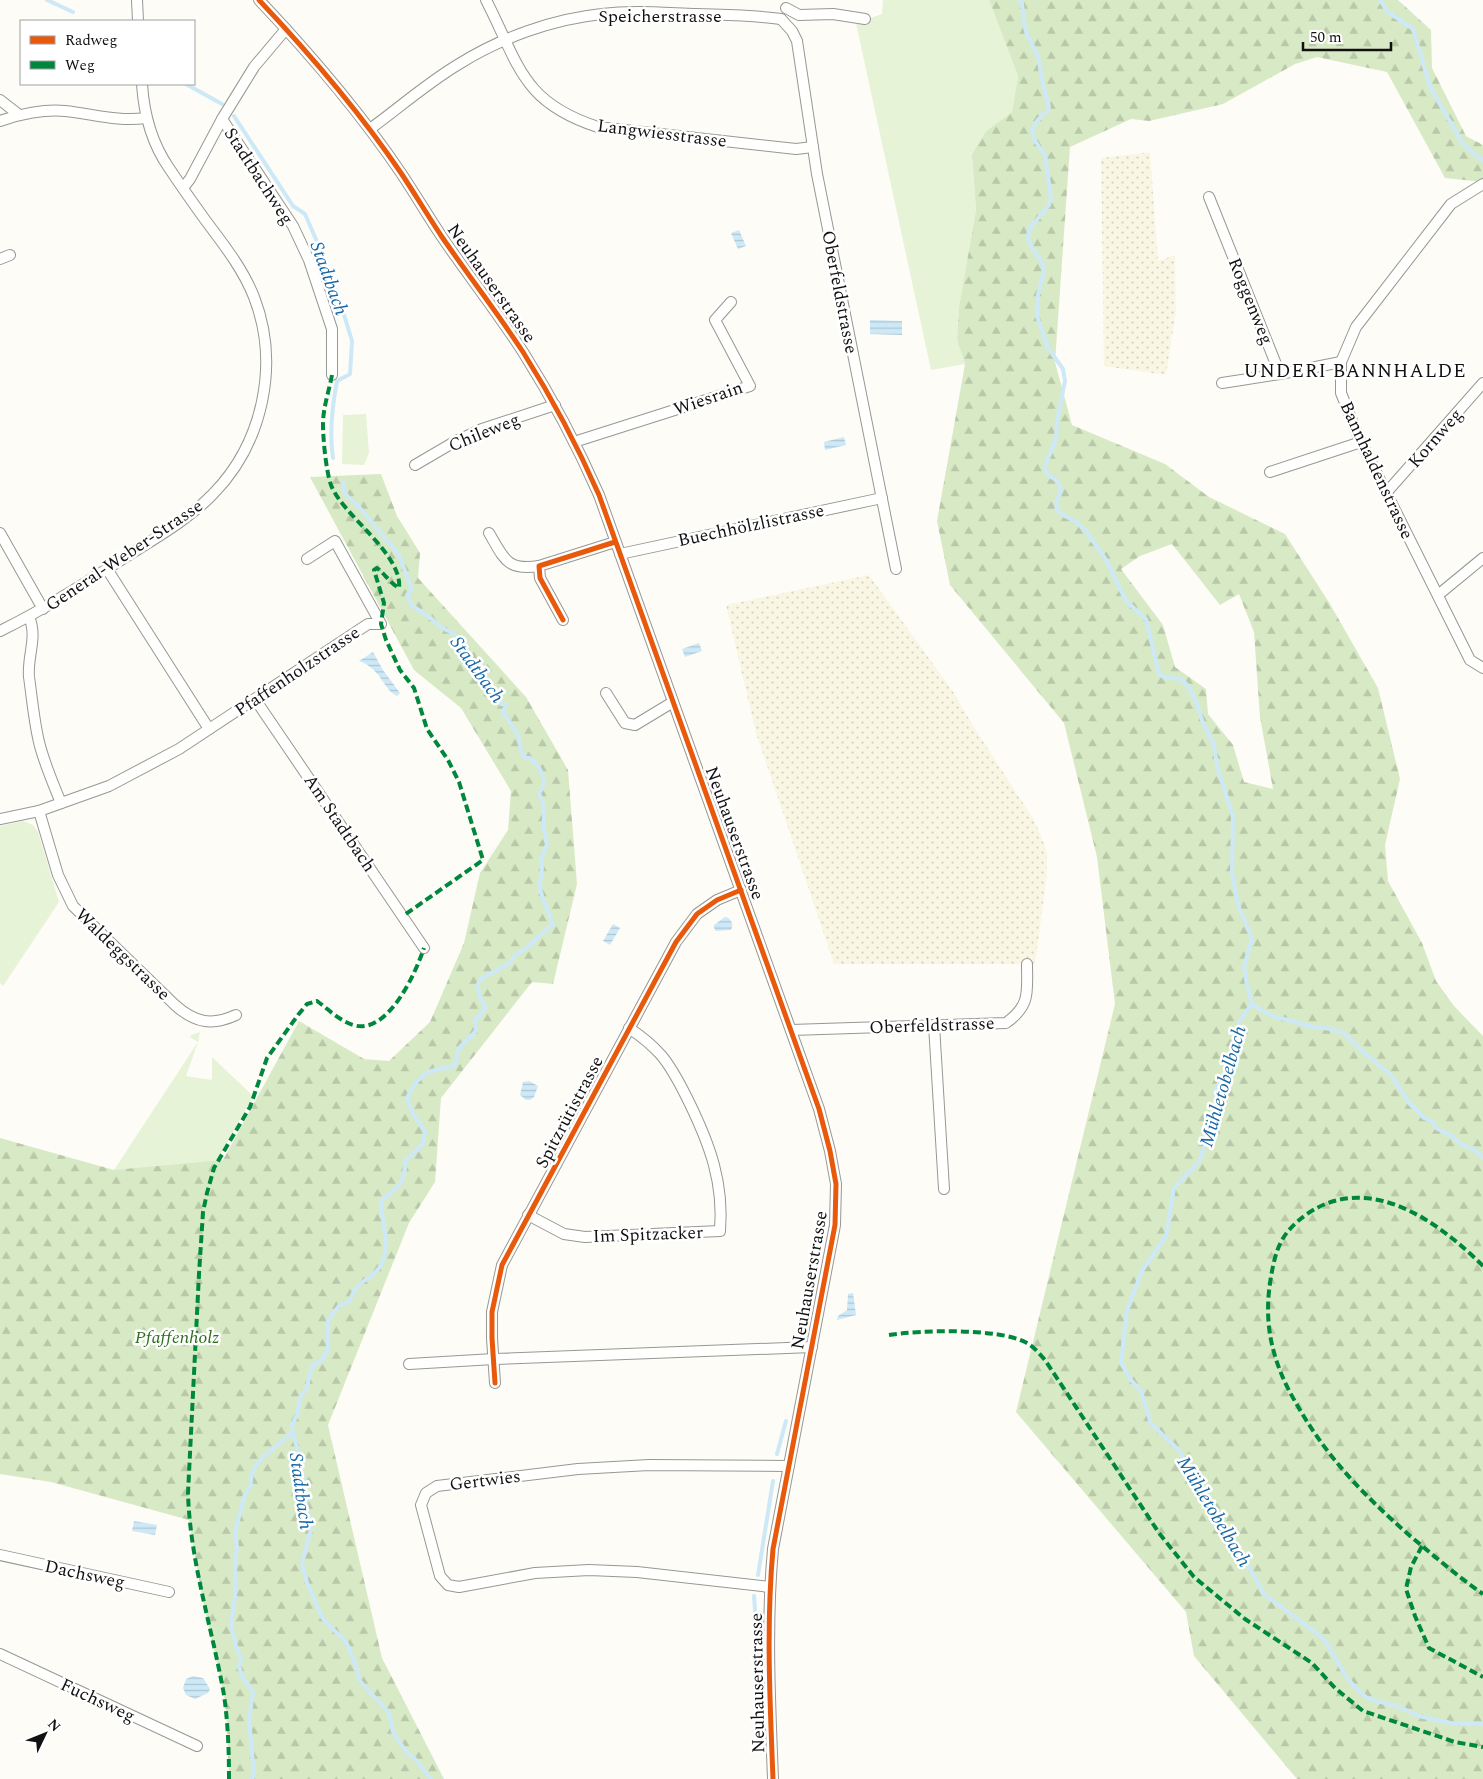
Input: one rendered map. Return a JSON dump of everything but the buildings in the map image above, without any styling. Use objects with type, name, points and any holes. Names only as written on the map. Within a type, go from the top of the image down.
[{"type":"street","points":[[137,0],[138,20]]},
{"type":"street","name":"Neuhauserstrasse","points":[[259,0],[286,28],[370,130],[401,173],[442,237],[508,330],[555,405],[574,442],[599,496],[616,542],[819,1109],[836,1184],[835,1225],[774,1549],[770,1587],[769,1655],[773,1779]]},
{"type":"street","name":"Langwiesstrasse","points":[[486,0],[519,71],[537,94],[563,112],[583,122],[598,127],[796,149],[812,147]]},
{"type":"street","points":[[633,12],[636,0]]},
{"type":"street","points":[[781,19],[787,4],[799,14],[833,14],[865,19]]},
{"type":"street","name":"Speicherstrasse","points":[[370,130],[459,63],[504,40],[571,19],[601,14],[633,12],[754,16],[781,19]]},
{"type":"street","name":"Oberfeldstrasse","points":[[781,19],[792,31],[797,41],[812,147],[896,570]]},
{"type":"street","points":[[183,188],[254,67],[286,28]]},
{"type":"street","name":"General-Weber-Strasse","points":[[0,631],[43,609],[107,569],[169,529],[213,494],[234,470],[253,432],[263,401],[266,382],[264,341],[255,300],[239,267],[159,152],[146,118],[142,85]]},
{"type":"street","points":[[0,100],[18,114]]},
{"type":"street","points":[[0,121],[18,114],[63,111],[116,120],[146,118]]},
{"type":"street","name":"Stadtbachweg","points":[[222,119],[292,226],[309,260],[332,329],[332,375]]},
{"type":"street","name":"Bannhaldenstrasse","points":[[1483,184],[1451,204],[1356,326],[1342,362],[1341,393],[1361,442],[1470,660],[1483,668]]},
{"type":"street","name":"Roggenweg","points":[[1209,197],[1280,374]]},
{"type":"street","name":"Wiesrain","points":[[574,442],[750,386],[715,320],[731,302]]},
{"type":"street","points":[[1222,383],[1342,362]]},
{"type":"street","name":"Kornweg","points":[[1386,493],[1483,383]]},
{"type":"street","name":"Chileweg","points":[[415,465],[456,441],[482,429],[555,405]]},
{"type":"street","points":[[1270,472],[1361,442]]},
{"type":"street","name":"Buechhölzlistrasse","points":[[620,554],[882,498]]},
{"type":"street","points":[[0,533],[43,609]]},
{"type":"street","points":[[489,533],[503,557],[512,565],[526,568],[539,566],[616,542]]},
{"type":"street","name":"Pfaffenholzstrasse","points":[[0,819],[38,811],[109,786],[156,762],[368,624],[381,624],[336,541],[307,559]]},
{"type":"street","points":[[1438,595],[1483,558]]},
{"type":"street","points":[[539,566],[540,578],[564,620]]},
{"type":"street","points":[[107,569],[209,729]]},
{"type":"street","points":[[29,617],[33,626],[34,636],[29,674],[38,734],[43,755],[61,803]]},
{"type":"street","points":[[606,693],[625,723],[635,725],[673,702]]},
{"type":"street","name":"Am Stadtbach","points":[[254,699],[424,948]]},
{"type":"street","name":"Waldeggstrasse","points":[[38,811],[58,875],[73,906],[190,1018],[210,1022],[220,1021],[236,1015]]},
{"type":"street","name":"Spitzrütistrasse","points":[[495,1383],[492,1312],[502,1265],[676,942],[698,914],[717,900],[741,890]]},
{"type":"street","name":"Oberfeldstrasse","points":[[792,1030],[890,1025],[1006,1023],[1018,1014],[1024,1004],[1027,992],[1027,964]]},
{"type":"street","points":[[934,1025],[944,1189]]},
{"type":"street","name":"Im Spitzacker","points":[[528,1215],[564,1234],[585,1237],[720,1231],[722,1210],[716,1170],[703,1130],[673,1071],[648,1041],[629,1028]]},
{"type":"street","points":[[409,1364],[812,1347]]},
{"type":"street","name":"Gertwies","points":[[770,1587],[637,1572],[589,1570],[535,1573],[459,1587],[448,1585],[440,1576],[421,1505],[426,1493],[437,1486],[578,1469],[650,1465],[789,1466]]},
{"type":"street","name":"Dachsweg","points":[[0,1555],[169,1592]]},
{"type":"street","name":"Fuchsweg","points":[[0,1654],[196,1746]]},
{"type":"shaded area","points":[[1150,152],[1158,261],[1175,255],[1176,311],[1166,375],[1104,366],[1101,158]]},
{"type":"shaded area","points":[[869,575],[954,693],[1034,820],[1041,836],[1047,852],[1047,874],[1035,964],[834,964],[756,733],[726,605]]},
{"type":"green space","points":[[883,0],[989,0],[1018,76],[1012,112],[986,131],[972,154],[976,210],[959,307],[957,338],[965,364],[931,370],[856,23],[882,14]]},
{"type":"green space","points":[[989,0],[1398,0],[1431,30],[1432,68],[1466,136],[1483,145],[1483,182],[1445,178],[1387,72],[1317,57],[1295,64],[1223,104],[1149,121],[1131,119],[1070,147],[1055,362],[1072,425],[1165,464],[1209,497],[1285,534],[1330,604],[1378,688],[1400,779],[1385,845],[1388,881],[1422,943],[1436,981],[1454,1006],[1483,1036],[1483,1779],[1297,1779],[1194,1656],[1186,1612],[1016,1412],[1115,1004],[1097,857],[1064,723],[950,585],[937,521],[965,364],[957,339],[959,307],[976,210],[972,154],[986,131],[1012,112],[1018,76]],"holes":[[[1172,544],[1220,605],[1239,594],[1254,632],[1260,717],[1273,789],[1244,782],[1233,745],[1208,714],[1206,689],[1175,667],[1163,625],[1121,569],[1140,556]]]},
{"type":"green space","points":[[366,414],[369,453],[364,465],[342,464],[343,415]]},
{"type":"green space","name":"Pfaffenholz","points":[[381,474],[397,516],[420,553],[418,578],[526,697],[568,770],[577,884],[553,984],[532,982],[441,1098],[435,1182],[409,1223],[328,1425],[382,1658],[444,1779],[229,1779],[224,1695],[202,1597],[189,1520],[51,1482],[0,1474],[0,1138],[114,1170],[223,1160],[299,1021],[364,1059],[389,1061],[430,1022],[464,943],[480,873],[508,830],[511,791],[461,708],[414,670],[310,477]]},
{"type":"green space","points":[[23,821],[33,825],[38,832],[59,902],[3,986],[0,983],[0,826]]},
{"type":"green space","points":[[200,1032],[198,1042],[190,1037]]},
{"type":"green space","points":[[198,1042],[186,1076],[212,1080],[212,1057],[251,1094],[251,1100],[214,1166],[114,1170]]},
{"type":"water","points":[[739,230],[746,246],[738,249],[731,233]]},
{"type":"water","points":[[870,320],[902,321],[902,335],[870,334]]},
{"type":"water","points":[[844,437],[846,445],[825,450],[824,442]]},
{"type":"water","points":[[699,643],[702,651],[685,657],[682,649]]},
{"type":"water","points":[[373,652],[383,670],[400,693],[397,696],[372,669],[359,661]]},
{"type":"water","points":[[725,917],[731,922],[731,930],[716,931],[714,925]]},
{"type":"water","points":[[613,924],[620,928],[610,945],[603,941]]},
{"type":"water","points":[[529,1081],[538,1086],[534,1097],[526,1100],[520,1095],[523,1082]]},
{"type":"water","points":[[853,1293],[856,1315],[837,1320],[838,1316],[847,1310],[848,1294]]},
{"type":"water","points":[[134,1521],[157,1525],[155,1535],[132,1531]]},
{"type":"water","points":[[193,1676],[203,1678],[210,1689],[208,1693],[195,1699],[186,1695],[183,1688],[186,1679]]},
{"type":"waterway","name":"Stadtbach","points":[[47,0],[73,12]]},
{"type":"waterway","name":"Mühletobelbach","points":[[1019,0],[1022,3],[1027,35],[1038,56],[1049,106],[1032,130],[1034,139],[1045,156],[1051,198],[1049,205],[1029,229],[1028,238],[1032,248],[1042,262],[1044,270],[1038,295],[1037,316],[1048,348],[1063,369],[1065,381],[1057,421],[1056,439],[1045,466],[1047,474],[1056,480],[1060,486],[1061,491],[1056,504],[1057,510],[1075,521],[1086,531],[1106,560],[1126,601],[1146,619],[1159,674],[1164,677],[1181,679],[1188,686],[1197,704],[1203,723],[1214,745],[1217,765],[1233,817],[1232,873],[1238,905],[1252,938],[1244,967],[1252,1004],[1240,1020],[1229,1063],[1216,1089],[1215,1116],[1200,1160],[1174,1188],[1166,1236],[1142,1271],[1127,1310],[1121,1363],[1131,1380],[1141,1391],[1151,1424],[1180,1451],[1185,1464],[1222,1527],[1237,1546],[1264,1594],[1324,1639],[1347,1678],[1357,1689],[1367,1698],[1399,1707],[1419,1716],[1451,1723],[1483,1724]]},
{"type":"waterway","points":[[1380,0],[1387,11],[1413,29],[1430,87],[1463,144],[1483,161]]},
{"type":"waterway","name":"Stadtbach","points":[[188,85],[222,104]]},
{"type":"waterway","name":"Stadtbach","points":[[234,116],[293,206],[305,214],[341,305],[352,341],[350,374],[337,381],[335,391],[331,429],[333,458]]},
{"type":"waterway","name":"Stadtbach","points":[[252,1779],[254,1775],[249,1720],[253,1692],[242,1676],[239,1667],[241,1658],[231,1624],[235,1597],[237,1547],[235,1532],[245,1494],[251,1485],[251,1476],[265,1455],[293,1432],[292,1425],[297,1415],[301,1395],[306,1390],[312,1366],[324,1358],[328,1346],[328,1320],[339,1306],[350,1301],[353,1293],[361,1283],[374,1274],[382,1263],[385,1255],[386,1240],[381,1201],[400,1184],[406,1160],[423,1144],[425,1131],[413,1114],[407,1098],[416,1082],[425,1074],[455,1066],[459,1048],[476,1031],[475,1020],[485,1007],[479,995],[478,984],[482,978],[510,963],[515,955],[525,949],[553,924],[543,901],[540,886],[541,859],[547,844],[544,829],[544,806],[539,793],[544,784],[542,774],[530,758],[525,758],[518,735],[503,712],[506,705],[501,704],[500,699],[497,698],[493,690],[484,684],[473,660],[461,650],[454,634],[439,626],[411,605],[407,595],[412,590],[399,555],[359,507],[348,497],[344,491],[343,482]]},
{"type":"waterway","points":[[1252,1004],[1273,1016],[1313,1027],[1332,1029],[1345,1034],[1391,1075],[1409,1103],[1424,1118],[1433,1122],[1436,1128],[1452,1136],[1461,1144],[1473,1149],[1483,1158]]},
{"type":"waterway","points":[[777,1454],[786,1421]]},
{"type":"waterway","name":"Stadtbach","points":[[293,1432],[302,1470],[311,1529],[302,1563],[307,1583],[322,1617],[344,1639],[348,1646],[359,1680],[389,1713],[393,1732],[407,1753],[415,1759],[431,1779]]},
{"type":"waterway","points":[[758,1575],[773,1481]]},
{"type":"waterway","points":[[754,1596],[758,1653]]},
{"type":"marked path","points":[[332,375],[323,418],[325,455],[331,485],[337,497],[382,548],[398,575],[399,588],[377,568],[374,570],[384,603],[381,624],[400,670],[414,688],[427,729],[448,760],[459,782],[483,860],[403,916]]},
{"type":"marked path","points":[[229,1779],[224,1695],[197,1569],[188,1493],[199,1274],[203,1212],[207,1193],[214,1168],[250,1107],[267,1058],[307,1004],[317,1001],[339,1018],[353,1025],[366,1026],[378,1021],[399,1000],[424,948]]},
{"type":"marked path","points":[[1483,1266],[1446,1233],[1402,1207],[1378,1200],[1354,1198],[1331,1202],[1307,1214],[1286,1234],[1275,1257],[1268,1302],[1269,1326],[1273,1349],[1283,1378],[1300,1410],[1324,1446],[1349,1477],[1393,1521],[1483,1594]]},
{"type":"marked path","points":[[889,1335],[939,1331],[978,1332],[1013,1337],[1031,1346],[1045,1360],[1159,1533],[1194,1577],[1245,1619],[1312,1663],[1335,1688],[1363,1711],[1455,1742],[1483,1747]]},
{"type":"marked path","points":[[1422,1546],[1411,1567],[1406,1589],[1429,1648],[1483,1677]]},
{"type":"cycle path","points":[[259,0],[297,41],[385,150],[442,237],[523,352],[573,440],[599,495],[819,1109],[836,1184],[835,1225],[773,1549],[769,1635],[773,1779]]},
{"type":"cycle path","points":[[563,620],[540,578],[539,566],[615,542]]},
{"type":"cycle path","points":[[495,1383],[492,1312],[502,1265],[676,942],[697,914],[717,900],[741,890]]},
{"type":"district","name":"UNDERI BANNHALDE","points":[[1355,370]]}]
